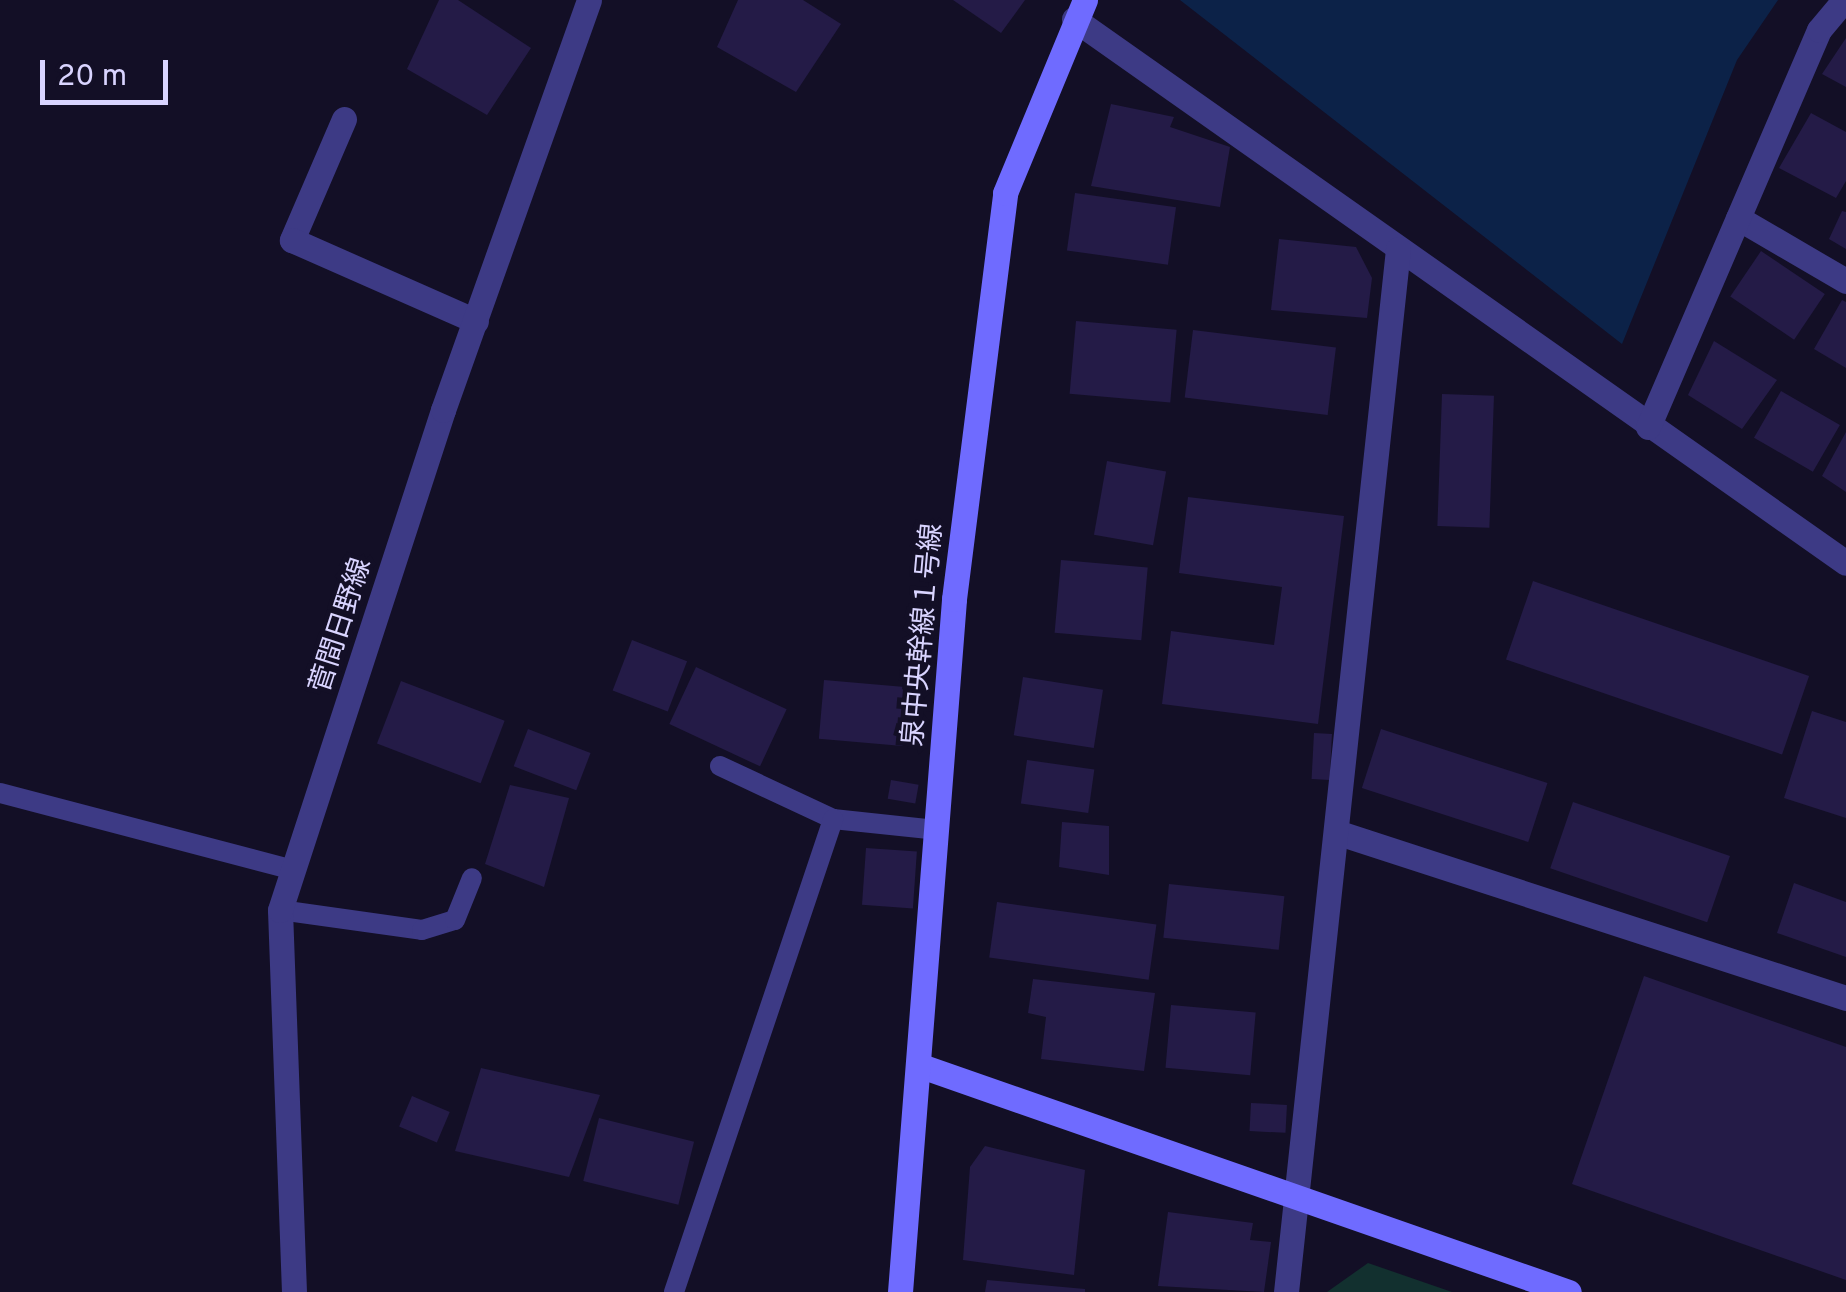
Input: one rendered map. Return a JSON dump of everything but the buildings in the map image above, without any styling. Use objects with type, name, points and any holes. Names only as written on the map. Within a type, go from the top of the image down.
[{"type":"street","name":"菅間日野線","points":[[294,1292],[280,910],[476,320],[588,0]]},
{"type":"street","points":[[1648,427],[1820,30],[1844,0]]},
{"type":"street","points":[[1080,10],[1398,249],[1846,563]]},
{"type":"street","name":"泉中央幹線１号線","points":[[900,1292],[921,1066],[954,600],[1005,193],[1080,10]]},
{"type":"street","points":[[344,119],[292,240],[476,320]]},
{"type":"street","points":[[1738,218],[1846,281]]},
{"type":"street","points":[[1286,1292],[1398,249]]},
{"type":"street","points":[[1336,832],[1846,998]]},
{"type":"street","points":[[921,1066],[1569,1292]]},
{"type":"lane","points":[[720,766],[834,818],[938,830]]},
{"type":"lane","points":[[0,792],[294,870]]},
{"type":"lane","points":[[674,1292],[834,818]]},
{"type":"lane","points":[[280,910],[422,930],[455,920],[472,878]]},
{"type":"green space","points":[[1368,1263],[1452,1292],[1327,1292]]},
{"type":"water","points":[[1180,0],[1778,0],[1737,60],[1622,344]]}]
